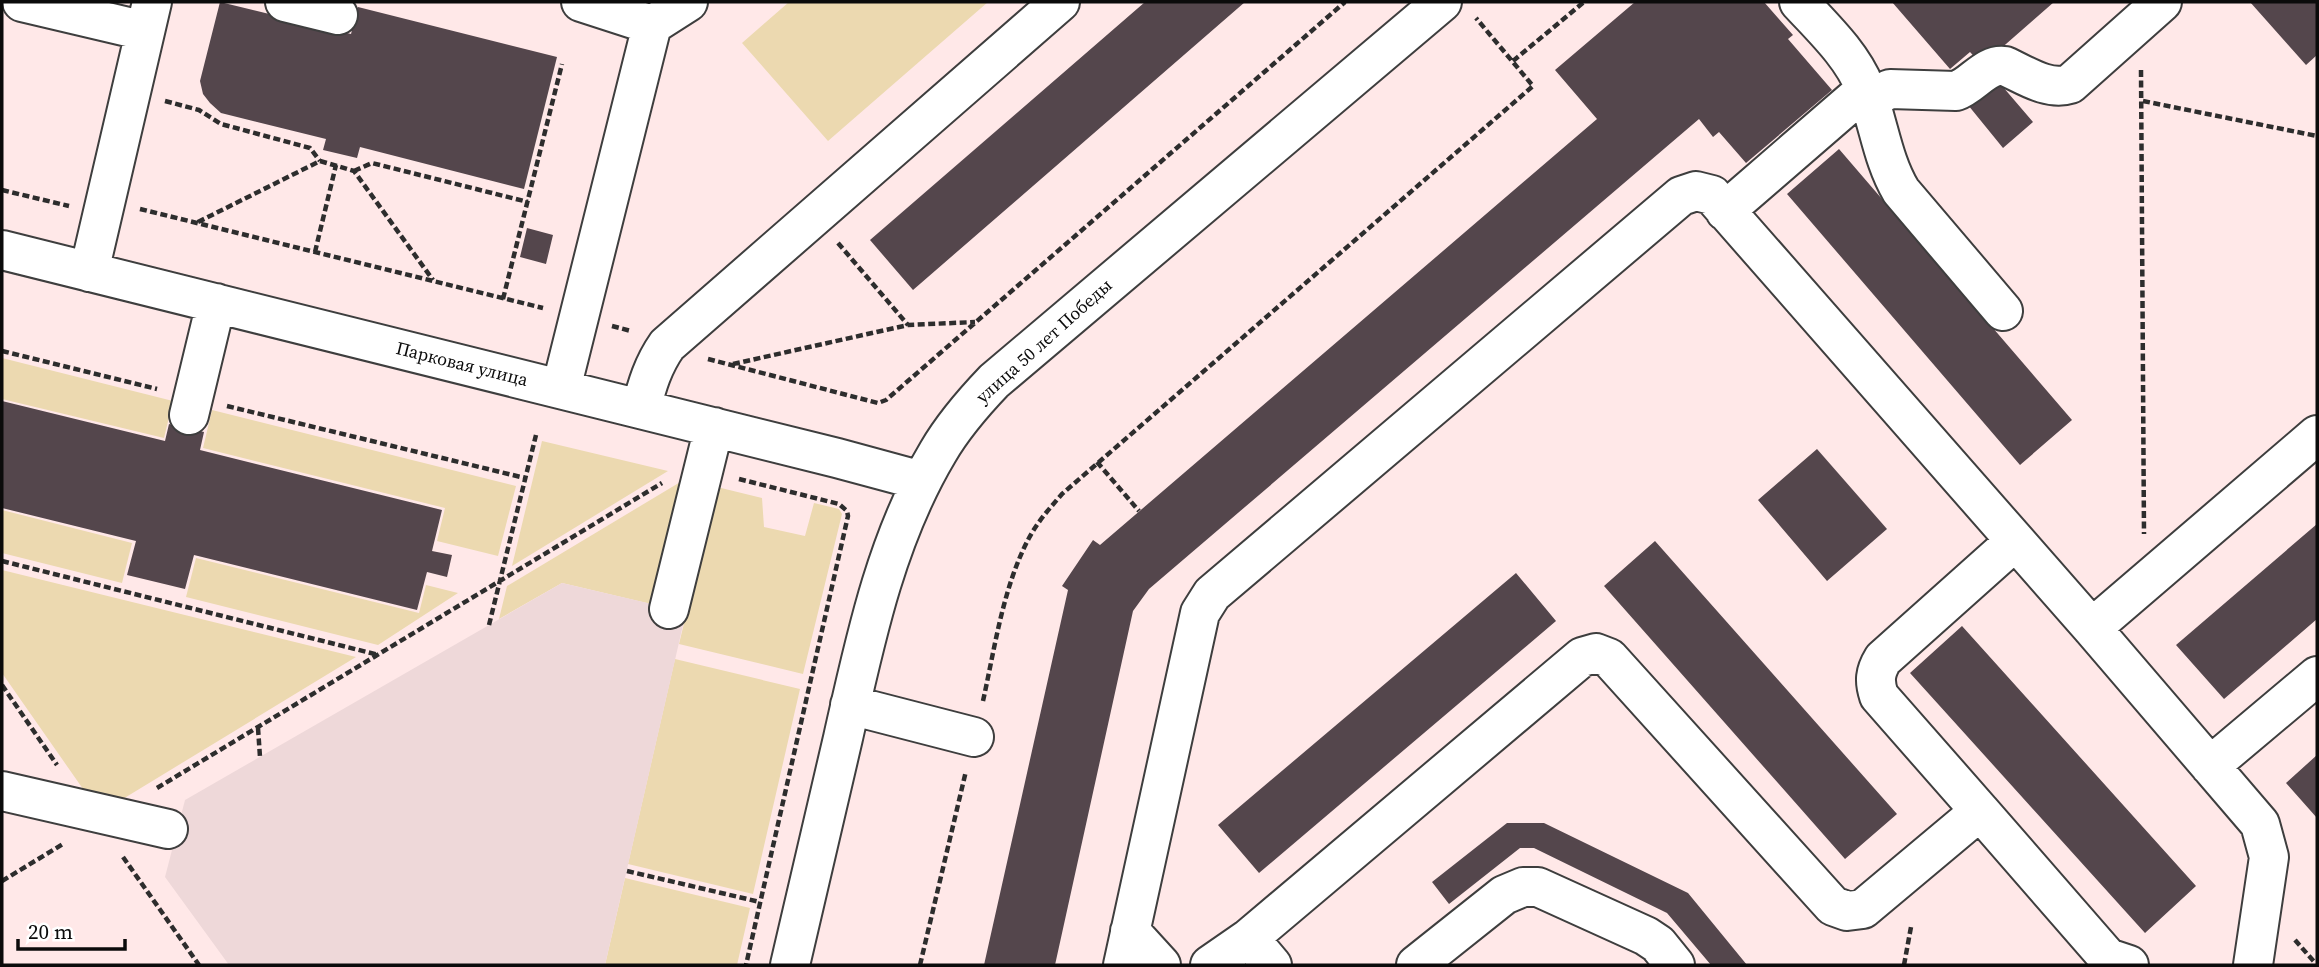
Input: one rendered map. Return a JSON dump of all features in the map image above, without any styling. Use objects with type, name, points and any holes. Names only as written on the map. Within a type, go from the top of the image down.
[{"type":"street","points":[[22,2],[148,16],[89,272]]},
{"type":"street","points":[[285,2],[338,15]]},
{"type":"street","points":[[581,2],[652,26]]},
{"type":"street","points":[[561,389],[652,26],[688,2]]},
{"type":"street","points":[[641,409],[649,377],[667,345],[1060,2]]},
{"type":"street","points":[[1800,2],[1850,60],[1867,94],[1891,173],[1901,191],[2003,311]]},
{"type":"street","points":[[1725,211],[1867,94],[1890,89],[1956,90],[1965,88],[1998,65],[2051,86],[2061,87],[2070,84],[2162,2]]},
{"type":"street","name":"улица 50 лет Победы","points":[[790,965],[850,705],[883,578],[896,540],[922,481],[956,424],[994,381],[1456,7]]},
{"type":"street","points":[[1161,965],[1126,948],[1200,613],[1212,594],[1681,196],[1696,191],[1712,195],[2260,824],[2269,857],[2253,965]]},
{"type":"street","name":"Парковая улица","points":[[2,250],[922,481]]},
{"type":"street","points":[[191,406],[216,303]]},
{"type":"street","points":[[669,609],[714,427]]},
{"type":"street","points":[[2092,628],[2317,435]]},
{"type":"street","points":[[2014,542],[1883,659],[1876,669],[1875,685],[1879,696],[2108,958],[2129,965]]},
{"type":"street","points":[[1210,965],[1261,951],[1582,657],[1596,653],[1609,658],[1833,906],[1847,911],[1863,909],[1980,811]]},
{"type":"street","points":[[2210,766],[2317,676]]},
{"type":"street","points":[[850,705],[974,737]]},
{"type":"street","points":[[2,791],[168,829]]},
{"type":"street","points":[[1416,965],[1504,895],[1522,887],[1538,887],[1646,936],[1658,944],[1675,965]]},
{"type":"path","points":[[2,190],[74,207],[125,206],[197,223],[644,334],[691,355],[877,403],[886,400],[1345,2]]},
{"type":"path","points":[[1513,61],[1584,2]]},
{"type":"path","points":[[920,965],[1010,585],[1019,561],[1043,517],[1062,494],[1097,462],[1533,86],[1513,61],[1456,7]]},
{"type":"path","points":[[2127,33],[2141,68],[2143,101],[2144,584]]},
{"type":"path","points":[[503,299],[562,65]]},
{"type":"path","points":[[130,92],[198,110],[221,124],[310,148],[320,161],[354,170],[372,163],[528,202]]},
{"type":"path","points":[[2143,101],[2317,136]]},
{"type":"path","points":[[197,223],[320,161]]},
{"type":"path","points":[[315,252],[336,165]]},
{"type":"path","points":[[354,170],[433,281]]},
{"type":"path","points":[[814,216],[908,325]]},
{"type":"path","points":[[729,365],[908,325],[976,322]]},
{"type":"path","points":[[2,351],[191,406],[525,478]]},
{"type":"path","points":[[489,625],[536,435]]},
{"type":"path","points":[[1097,462],[1139,511]]},
{"type":"path","points":[[2,881],[689,467],[839,505],[847,511],[848,516],[746,965]]},
{"type":"path","points":[[2,561],[380,655]]},
{"type":"path","points":[[258,728],[260,757]]},
{"type":"path","points":[[627,871],[760,902]]},
{"type":"path","points":[[1904,965],[1912,927]]},
{"type":"shaded area","points":[[789,2],[988,2],[828,141],[742,43]]},
{"type":"shaded area","points":[[2,358],[173,401],[164,438],[2,399]]},
{"type":"shaded area","points":[[212,410],[516,486],[498,556],[437,541],[445,508],[203,448]]},
{"type":"shaded area","points":[[542,441],[668,471],[512,566]]},
{"type":"shaded area","points":[[682,481],[651,604],[562,583],[499,619],[507,586]]},
{"type":"shaded area","points":[[717,487],[762,498],[764,527],[805,536],[814,503],[839,509],[842,514],[803,674],[679,644]]},
{"type":"shaded area","points":[[2,510],[132,543],[122,583],[2,553]]},
{"type":"shaded area","points":[[196,558],[419,613],[426,585],[458,593],[378,645],[186,597]]},
{"type":"shaded area","points":[[2,570],[356,657],[113,805],[90,799],[2,673]]},
{"type":"shaded area","points":[[562,583],[686,612],[605,965],[229,965],[165,877],[185,800]]},
{"type":"shaded area","points":[[675,659],[800,689],[753,894],[628,864]]},
{"type":"shaded area","points":[[625,878],[750,908],[737,965],[605,965]]},
{"type":"building","points":[[220,2],[351,34],[358,7],[557,57],[524,189],[360,147],[357,158],[323,150],[326,139],[221,113],[203,94],[200,81]]},
{"type":"building","points":[[1145,2],[1245,2],[913,290],[870,240]]},
{"type":"building","points":[[1635,2],[1764,2],[1793,35],[1788,39],[1832,90],[1746,163],[1719,132],[1713,137],[1699,119],[1149,589],[1133,611],[1055,965],[984,965],[1068,590],[1062,586],[1093,540],[1100,545],[1597,119],[1555,70]]},
{"type":"building","points":[[1892,2],[2054,2],[1982,65],[1970,52],[1950,69]]},
{"type":"building","points":[[2250,2],[2317,2],[2317,55],[2306,65]]},
{"type":"building","points":[[1997,80],[2033,122],[2003,148],[1968,105]]},
{"type":"building","points":[[1839,149],[2072,420],[2020,465],[1787,194]]},
{"type":"building","points":[[527,228],[553,235],[546,264],[520,257]]},
{"type":"building","points":[[2,401],[165,441],[169,424],[204,432],[200,450],[442,510],[432,551],[452,555],[447,577],[427,572],[417,610],[194,555],[185,589],[127,575],[136,541],[2,508]]},
{"type":"building","points":[[1817,449],[1887,529],[1827,581],[1758,500]]},
{"type":"building","points":[[2317,524],[2317,619],[2224,699],[2176,645]]},
{"type":"building","points":[[1655,541],[1897,814],[1845,859],[1604,586]]},
{"type":"building","points":[[1516,573],[1556,621],[1259,873],[1218,825]]},
{"type":"building","points":[[1962,626],[2196,886],[2145,933],[1910,673]]},
{"type":"building","points":[[2317,755],[2317,818],[2286,783]]},
{"type":"building","points":[[1507,823],[1544,823],[1688,893],[1747,965],[1711,965],[1667,913],[1534,848],[1520,848],[1449,904],[1432,882]]}]
